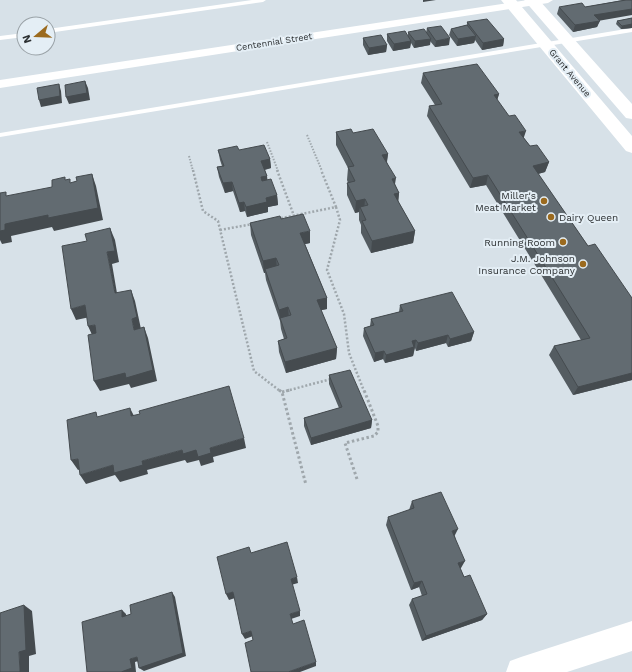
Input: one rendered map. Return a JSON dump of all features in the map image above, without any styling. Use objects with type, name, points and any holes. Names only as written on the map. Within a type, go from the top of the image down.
[{"type":"main road","name":"Grant Avenue","points":[[532,1],[632,114]]},
{"type":"main road","name":"Grant Avenue","points":[[510,3],[632,147]]},
{"type":"main road","points":[[521,672],[632,636]]},
{"type":"street","name":"Centennial Street","points":[[0,84],[510,3],[548,0]]},
{"type":"lane","points":[[56,30],[263,0]]},
{"type":"lane","points":[[0,135],[632,30]]},
{"type":"lane","points":[[0,38],[16,36]]},
{"type":"path","points":[[307,135],[340,220],[327,270],[344,314],[350,353],[378,426],[378,432],[374,436],[345,443],[357,479]]},
{"type":"path","points":[[267,142],[294,216]]},
{"type":"path","points":[[190,156],[203,211],[218,221],[254,371],[282,392],[306,485]]},
{"type":"path","points":[[272,220],[336,207]]},
{"type":"path","points":[[220,230],[257,223]]},
{"type":"path","points":[[350,375],[357,373]]},
{"type":"path","points":[[282,392],[334,378]]},
{"type":"building","points":[[632,0],[632,9],[594,15],[600,21],[575,25],[559,7],[582,3],[585,7]]},
{"type":"building","points":[[632,18],[632,24],[622,26],[617,21]]},
{"type":"building","points":[[487,19],[504,39],[483,43],[467,22]]},
{"type":"building","points":[[467,25],[476,36],[458,39],[451,29]]},
{"type":"building","points":[[441,26],[450,38],[436,41],[427,28]]},
{"type":"building","points":[[424,29],[431,39],[415,41],[408,32]]},
{"type":"building","points":[[405,31],[411,41],[394,44],[387,34]]},
{"type":"building","points":[[381,35],[387,45],[369,48],[363,38]]},
{"type":"building","points":[[477,64],[499,94],[494,95],[509,116],[515,115],[526,131],[519,132],[530,146],[537,145],[549,162],[533,166],[588,246],[595,244],[632,298],[632,373],[578,387],[554,346],[590,338],[488,175],[473,178],[429,106],[442,104],[423,73]]},
{"type":"building","points":[[85,81],[87,93],[66,97],[65,85]]},
{"type":"building","points":[[59,84],[60,96],[39,100],[37,88]]},
{"type":"building","points":[[351,129],[353,133],[373,129],[388,154],[382,155],[396,178],[392,179],[399,193],[394,194],[415,231],[372,241],[362,221],[366,220],[360,207],[368,205],[365,199],[356,201],[347,183],[355,181],[348,167],[354,166],[336,132]]},
{"type":"building","points":[[264,145],[270,159],[261,161],[267,176],[261,177],[262,181],[271,179],[277,195],[266,198],[267,202],[246,207],[244,202],[239,203],[232,182],[223,183],[217,167],[224,166],[218,150],[237,146],[239,150]]},
{"type":"building","points":[[92,174],[98,208],[48,218],[48,215],[5,224],[5,230],[0,231],[0,193],[6,192],[6,196],[52,187],[52,180],[65,177],[65,180],[70,179],[70,183],[77,181],[76,177]]},
{"type":"building","points":[[303,214],[310,231],[300,233],[327,298],[317,300],[337,348],[285,362],[278,341],[287,338],[280,318],[291,315],[288,307],[279,310],[265,269],[279,265],[276,258],[263,261],[250,223],[280,216],[281,219]]},
{"type":"building","points":[[110,228],[115,251],[107,252],[115,293],[131,290],[137,317],[132,319],[134,330],[144,327],[153,370],[126,378],[125,373],[94,381],[88,335],[96,333],[95,325],[88,326],[85,305],[71,309],[62,246],[87,241],[85,234]]},
{"type":"building","points":[[452,292],[474,332],[450,339],[448,335],[418,343],[416,340],[412,341],[414,347],[386,355],[384,351],[375,353],[364,328],[374,325],[371,319],[403,311],[400,305]]},
{"type":"building","points":[[350,370],[372,420],[311,438],[304,418],[342,407],[329,375]]},
{"type":"building","points":[[229,386],[244,438],[210,448],[211,453],[198,457],[196,450],[183,454],[182,450],[142,461],[143,465],[114,473],[113,465],[80,475],[78,459],[71,460],[67,420],[96,412],[97,417],[130,408],[131,416],[140,414],[139,411]]},
{"type":"building","points":[[441,492],[458,529],[452,531],[465,561],[458,563],[464,577],[470,575],[487,614],[426,636],[412,599],[427,594],[422,581],[414,583],[388,517],[414,508],[412,501]]},
{"type":"building","points":[[287,542],[297,577],[291,579],[300,611],[290,614],[293,624],[304,620],[316,662],[288,672],[251,672],[245,643],[253,640],[251,631],[242,634],[233,592],[226,594],[217,557],[249,547],[251,553]]},
{"type":"building","points":[[172,592],[183,653],[139,668],[137,657],[130,659],[132,668],[121,672],[87,672],[82,622],[122,610],[122,617],[131,614],[130,605]]},
{"type":"building","points":[[24,605],[26,650],[19,652],[20,672],[0,672],[0,613]]},
{"type":"place","name":"Miller's Meat Market","points":[[544,201]]},
{"type":"place","name":"Dairy Queen","points":[[551,217]]},
{"type":"place","name":"Running Room","points":[[563,242]]},
{"type":"place","name":"J.M. Johnson Insurance Company","points":[[583,264]]}]
